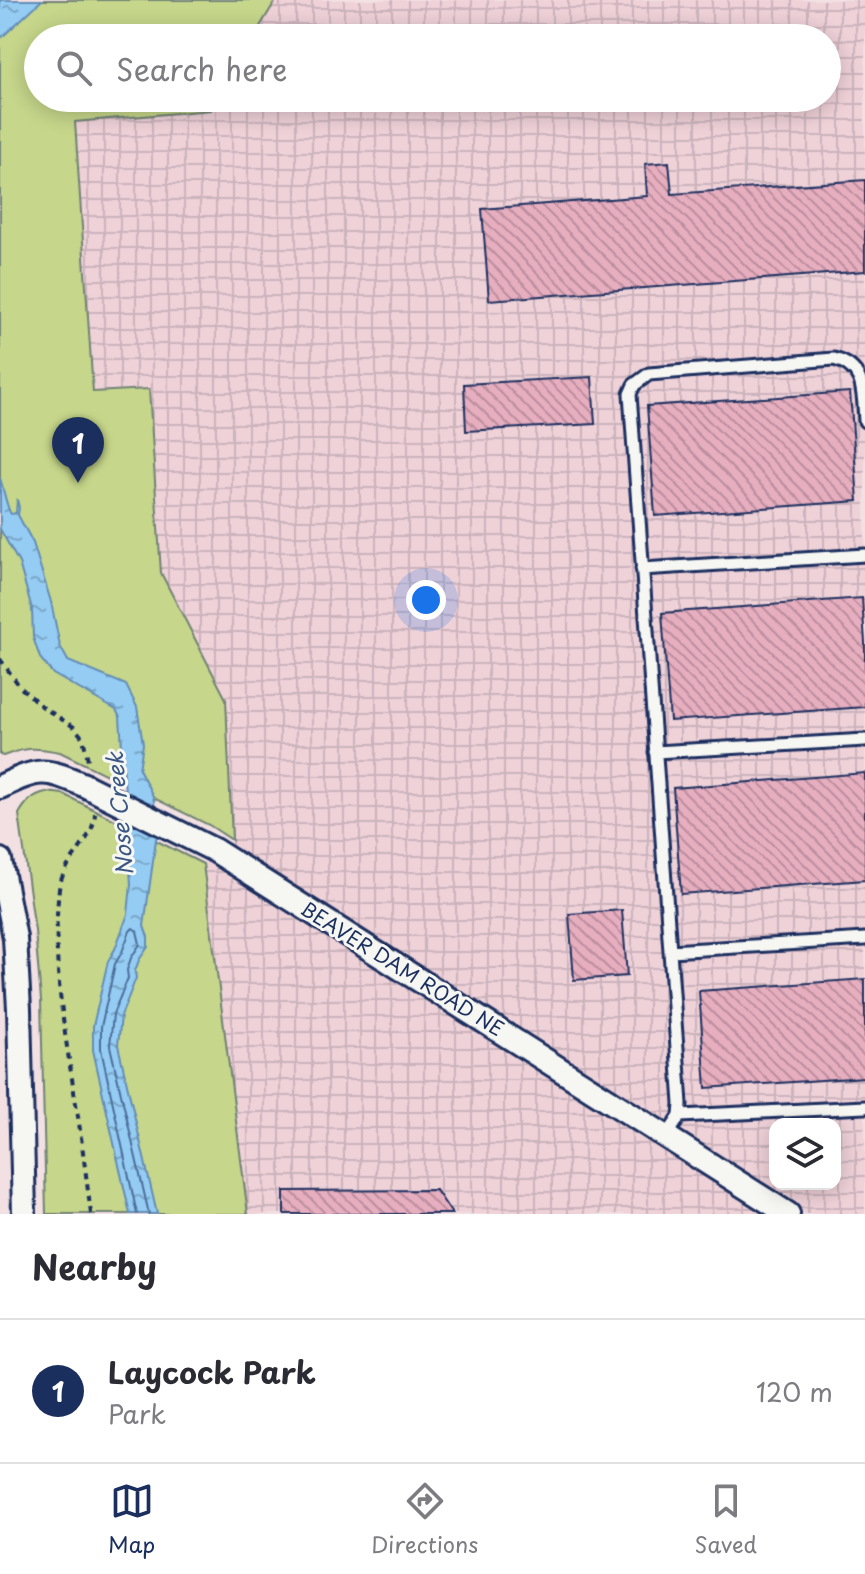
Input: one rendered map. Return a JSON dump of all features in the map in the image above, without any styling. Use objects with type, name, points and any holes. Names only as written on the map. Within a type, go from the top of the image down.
[{"type":"street","name":"BEAVER DAM ROAD NE","points":[[0,787],[24,775],[40,772],[60,775],[89,784],[214,850],[788,1214]]},
{"type":"street","points":[[0,861],[15,938],[19,995],[24,1214]]},
{"type":"lane","points":[[666,1137],[680,1116],[630,394],[634,385],[649,374],[834,359],[853,366],[859,372],[863,382],[865,421]]},
{"type":"lane","points":[[642,569],[865,555]]},
{"type":"lane","points":[[655,752],[865,740]]},
{"type":"lane","points":[[670,951],[865,939]]},
{"type":"lane","points":[[680,1116],[865,1107]]},
{"type":"path","points":[[0,659],[21,688],[44,708],[74,727],[83,738],[96,814],[94,826],[67,864],[60,884],[57,925],[58,989],[91,1214]]},
{"type":"shaded area","points":[[276,0],[865,0],[865,1214],[248,1214],[203,864],[232,840],[226,699],[161,573],[149,389],[93,393],[75,121],[186,112],[841,112],[841,24],[261,24]]},
{"type":"green space","points":[[0,0],[276,0],[261,24],[24,24],[24,112],[188,112],[75,122],[93,392],[149,389],[161,573],[226,699],[232,840],[209,825],[60,752],[31,749],[0,755]]},
{"type":"green space","points":[[46,792],[63,794],[203,864],[248,1214],[46,1214],[41,1000],[19,814],[30,800]]},
{"type":"water","points":[[0,0],[42,0],[0,39]]},
{"type":"water","points":[[0,478],[11,514],[16,513],[17,499],[18,515],[33,543],[51,602],[60,646],[68,661],[126,685],[137,707],[143,744],[139,769],[153,796],[158,825],[144,926],[148,947],[139,960],[136,978],[121,1016],[118,1045],[157,1214],[130,1214],[93,1050],[93,1026],[108,961],[128,914],[131,885],[120,717],[116,710],[53,674],[40,658],[33,637],[32,609],[19,563],[0,529]]},
{"type":"building","points":[[669,162],[672,194],[865,180],[865,271],[489,300],[482,209],[647,196],[645,164]]},
{"type":"building","points":[[592,377],[595,424],[466,431],[464,384]]},
{"type":"building","points":[[850,392],[858,501],[655,516],[647,406]]},
{"type":"building","points":[[862,598],[865,707],[670,721],[662,613]]},
{"type":"building","points":[[865,773],[865,880],[681,894],[673,788]]},
{"type":"building","points":[[622,910],[627,976],[574,980],[569,914]]},
{"type":"building","points":[[865,979],[865,1077],[706,1088],[699,991]]},
{"type":"building","points":[[436,1190],[452,1214],[284,1214],[284,1191]]},
{"type":"place","name":"Laycock Park","points":[[78,483]]},
{"type":"water label","name":"Nose Creek","points":[[120,814]]}]
